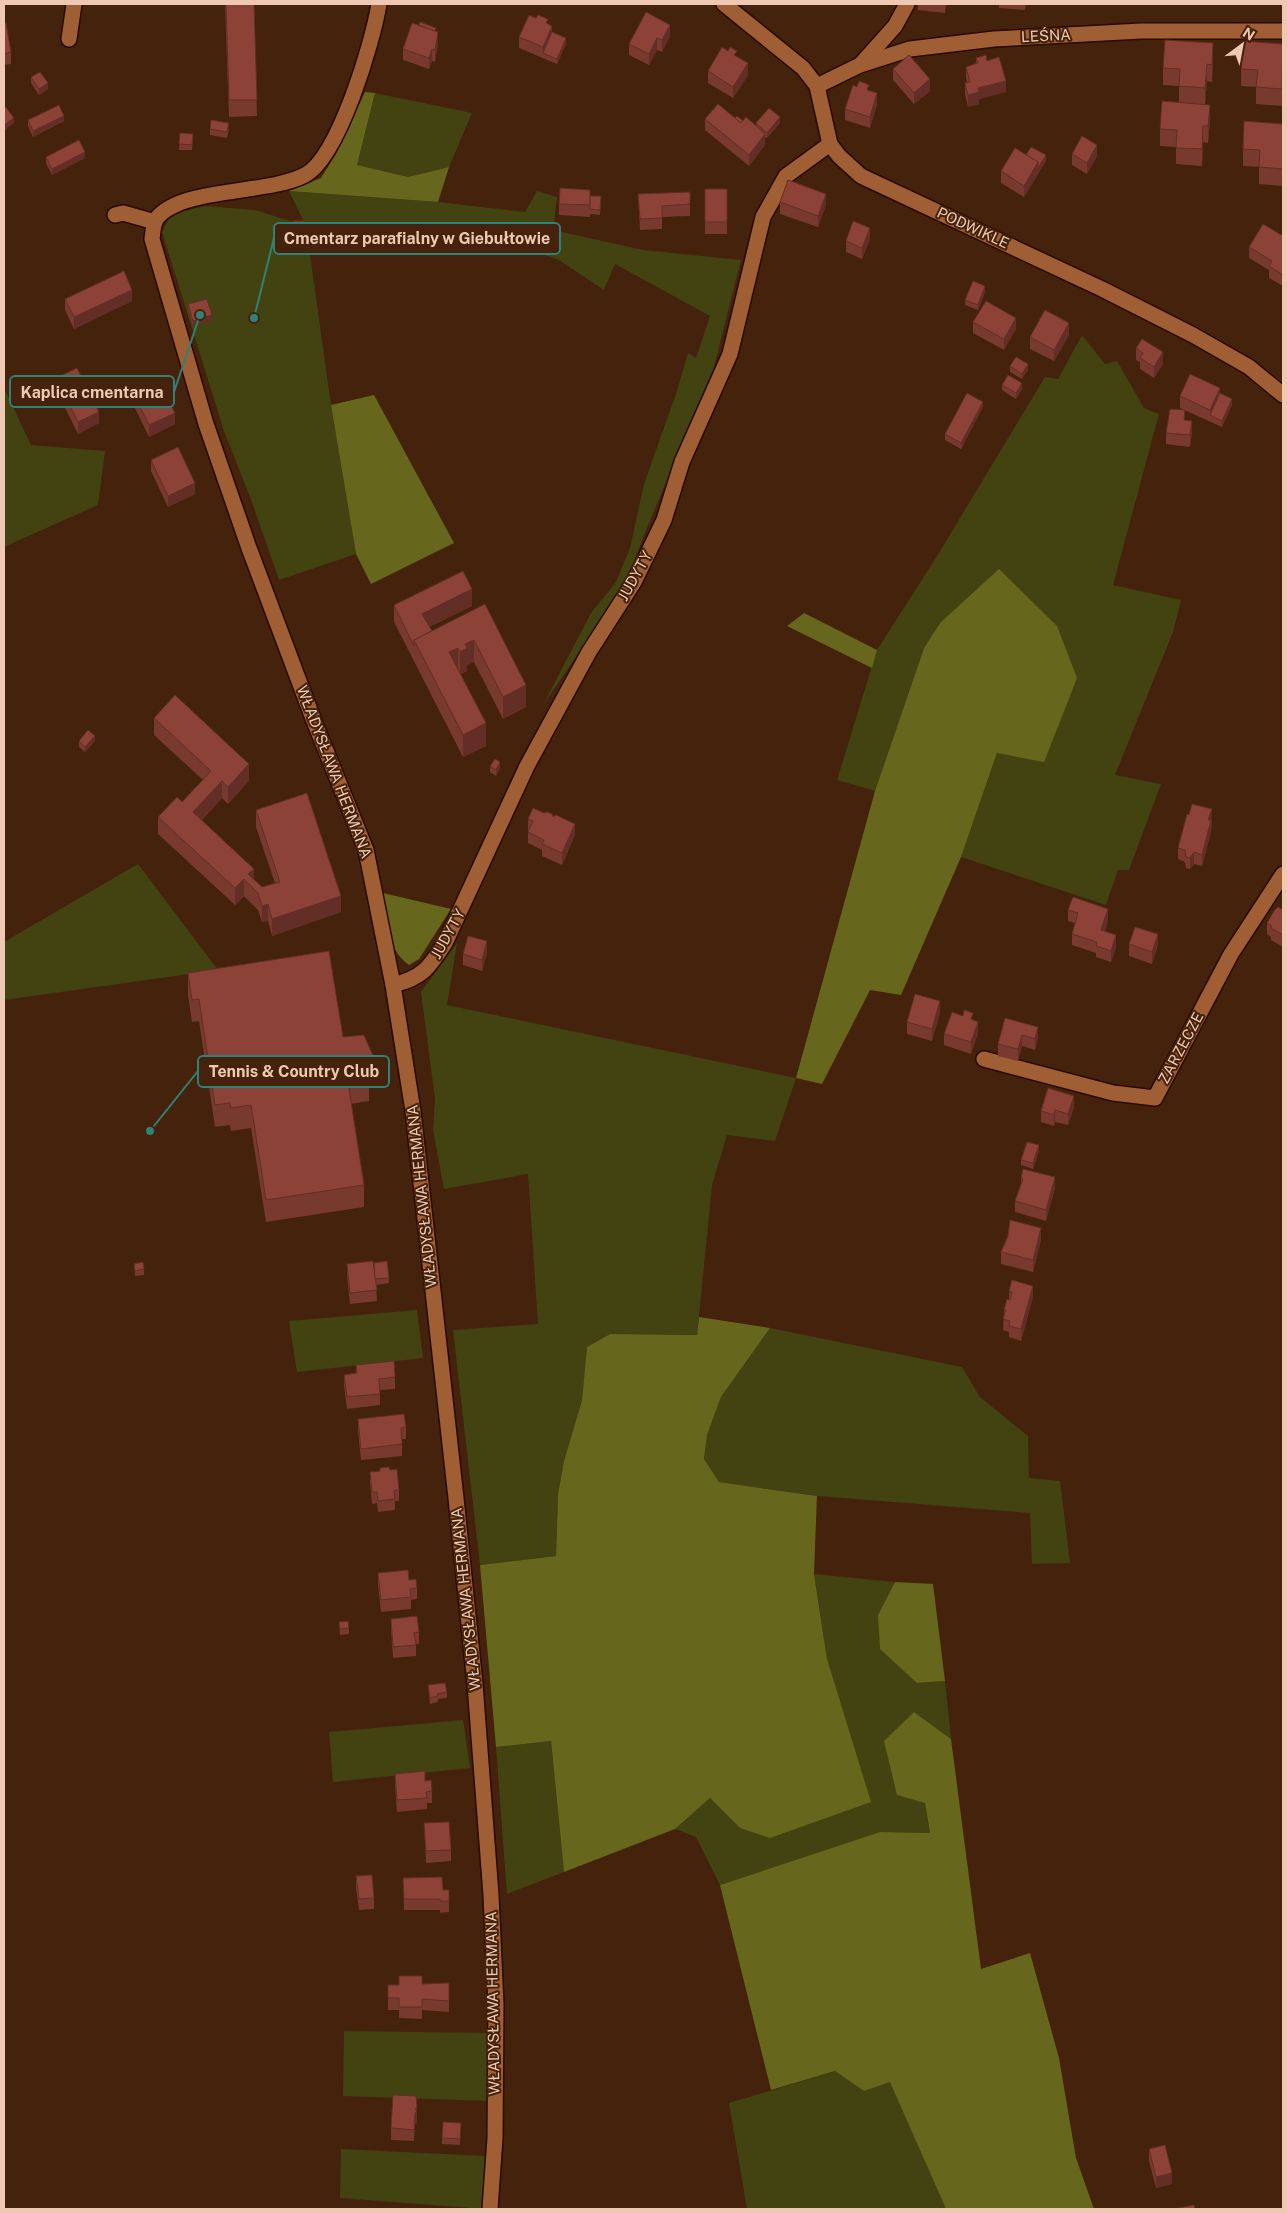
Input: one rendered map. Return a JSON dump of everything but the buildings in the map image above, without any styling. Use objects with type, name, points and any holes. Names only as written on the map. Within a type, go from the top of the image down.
[{"type":"street","points":[[69,39],[74,4]]},
{"type":"street","points":[[116,215],[122,213],[155,222],[171,206],[194,199],[264,188],[306,174],[329,150],[361,73],[379,4]]},
{"type":"street","name":"PODWIKLE","points":[[724,4],[803,68],[817,86],[830,144],[839,156],[861,176],[1102,289],[1192,335],[1249,368],[1283,395]]},
{"type":"street","points":[[860,65],[895,26],[907,4]]},
{"type":"street","name":"LEŚNA","points":[[817,86],[860,65],[910,49],[994,39],[1140,31],[1283,31]]},
{"type":"street","name":"JUDYTY","points":[[393,985],[411,981],[419,976],[433,962],[445,943],[527,766],[589,652],[634,582],[664,520],[682,462],[730,354],[763,217],[786,176],[830,144]]},
{"type":"street","name":"WŁADYSŁAWA HERMANA","points":[[155,222],[152,240],[206,424],[249,548],[307,703],[366,850],[393,985],[412,1103],[475,1684],[495,1996],[495,2118],[490,2209]]},
{"type":"street","name":"ZARZECZE","points":[[984,1059],[1113,1093],[1155,1098],[1231,954],[1283,874]]},
{"type":"shaded area","points":[[365,92],[375,93],[357,165],[408,177],[449,167],[438,202],[289,191],[321,178],[336,154]]},
{"type":"shaded area","points":[[375,93],[472,113],[449,167],[408,177],[357,165]]},
{"type":"shaded area","points":[[289,191],[438,202],[525,212],[537,191],[557,197],[553,230],[643,250],[741,260],[714,367],[644,535],[626,584],[543,705],[591,613],[616,582],[630,548],[644,484],[677,391],[688,353],[696,358],[710,316],[615,264],[604,290],[559,260],[513,243],[463,235],[383,236],[306,226]]},
{"type":"shaded area","points":[[205,206],[255,210],[306,226],[331,405],[356,554],[279,580],[252,502],[224,431],[162,232],[171,214]]},
{"type":"shaded area","points":[[1082,335],[1105,364],[1117,361],[1144,408],[1159,414],[1113,585],[1181,600],[1173,632],[1115,775],[1161,784],[1129,870],[1118,870],[1106,905],[961,857],[997,753],[940,623],[924,648],[875,791],[837,780],[877,650],[937,556],[1045,377],[1058,379]]},
{"type":"shaded area","points":[[4,388],[31,445],[105,451],[98,505],[4,547]]},
{"type":"shaded area","points":[[374,395],[454,543],[371,584],[356,554],[331,405]]},
{"type":"shaded area","points":[[999,569],[1057,626],[1077,678],[1044,762],[997,753],[961,857],[901,995],[870,990],[822,1084],[796,1078],[875,791],[924,648],[940,623]]},
{"type":"shaded area","points":[[804,613],[877,650],[872,668],[787,626]]},
{"type":"shaded area","points":[[138,864],[218,970],[4,1000],[4,942]]},
{"type":"shaded area","points":[[383,893],[451,909],[419,959],[409,965],[401,958],[391,942]]},
{"type":"shaded area","points":[[457,943],[447,1005],[796,1078],[775,1141],[727,1135],[712,1185],[697,1335],[610,1334],[587,1347],[582,1400],[564,1461],[558,1494],[556,1556],[480,1565],[453,1330],[538,1324],[528,1174],[444,1189],[433,1130],[435,1099],[421,992]]},
{"type":"shaded area","points":[[417,1310],[423,1358],[297,1372],[289,1321]]},
{"type":"shaded area","points":[[699,1317],[770,1328],[721,1397],[707,1435],[704,1459],[719,1482],[817,1496],[814,1574],[827,1659],[871,1802],[770,1838],[740,1828],[710,1798],[675,1829],[564,1872],[551,1741],[496,1747],[480,1565],[556,1556],[558,1494],[564,1461],[582,1400],[587,1347],[610,1334],[697,1335]]},
{"type":"shaded area","points":[[770,1328],[962,1367],[980,1397],[1028,1436],[1029,1478],[1060,1481],[1070,1563],[1032,1564],[1030,1513],[818,1496],[718,1482],[704,1459],[707,1435],[721,1397]]},
{"type":"shaded area","points":[[814,1574],[895,1582],[878,1615],[917,1683],[945,1681],[951,1739],[914,1712],[930,1833],[880,1832],[720,1885],[696,1837],[675,1829],[710,1798],[740,1828],[827,1659]]},
{"type":"shaded area","points":[[895,1582],[933,1584],[945,1681],[917,1683],[880,1649],[878,1615]]},
{"type":"shaded area","points":[[914,1712],[951,1739],[981,1969],[1030,1953],[1059,2058],[1076,2158],[1094,2209],[946,2209],[890,2082],[864,2091],[835,2071],[771,2090],[720,1885],[880,1832],[930,1833],[925,1803],[897,1795],[884,1741]]},
{"type":"shaded area","points":[[463,1720],[470,1768],[333,1782],[329,1732]]},
{"type":"shaded area","points":[[551,1741],[564,1872],[507,1894],[496,1747]]},
{"type":"shaded area","points":[[344,2031],[488,2033],[489,2101],[343,2096]]},
{"type":"shaded area","points":[[836,2071],[864,2091],[890,2081],[946,2209],[747,2209],[729,2103]]},
{"type":"shaded area","points":[[341,2149],[486,2156],[484,2209],[340,2198]]},
{"type":"place","name":"Kaplica cmentarna","points":[[200,315]]},
{"type":"place","name":"Cmentarz parafialny w Giebułtowie","points":[[254,318]]},
{"type":"place","name":"Tennis & Country Club","points":[[150,1131]]}]
